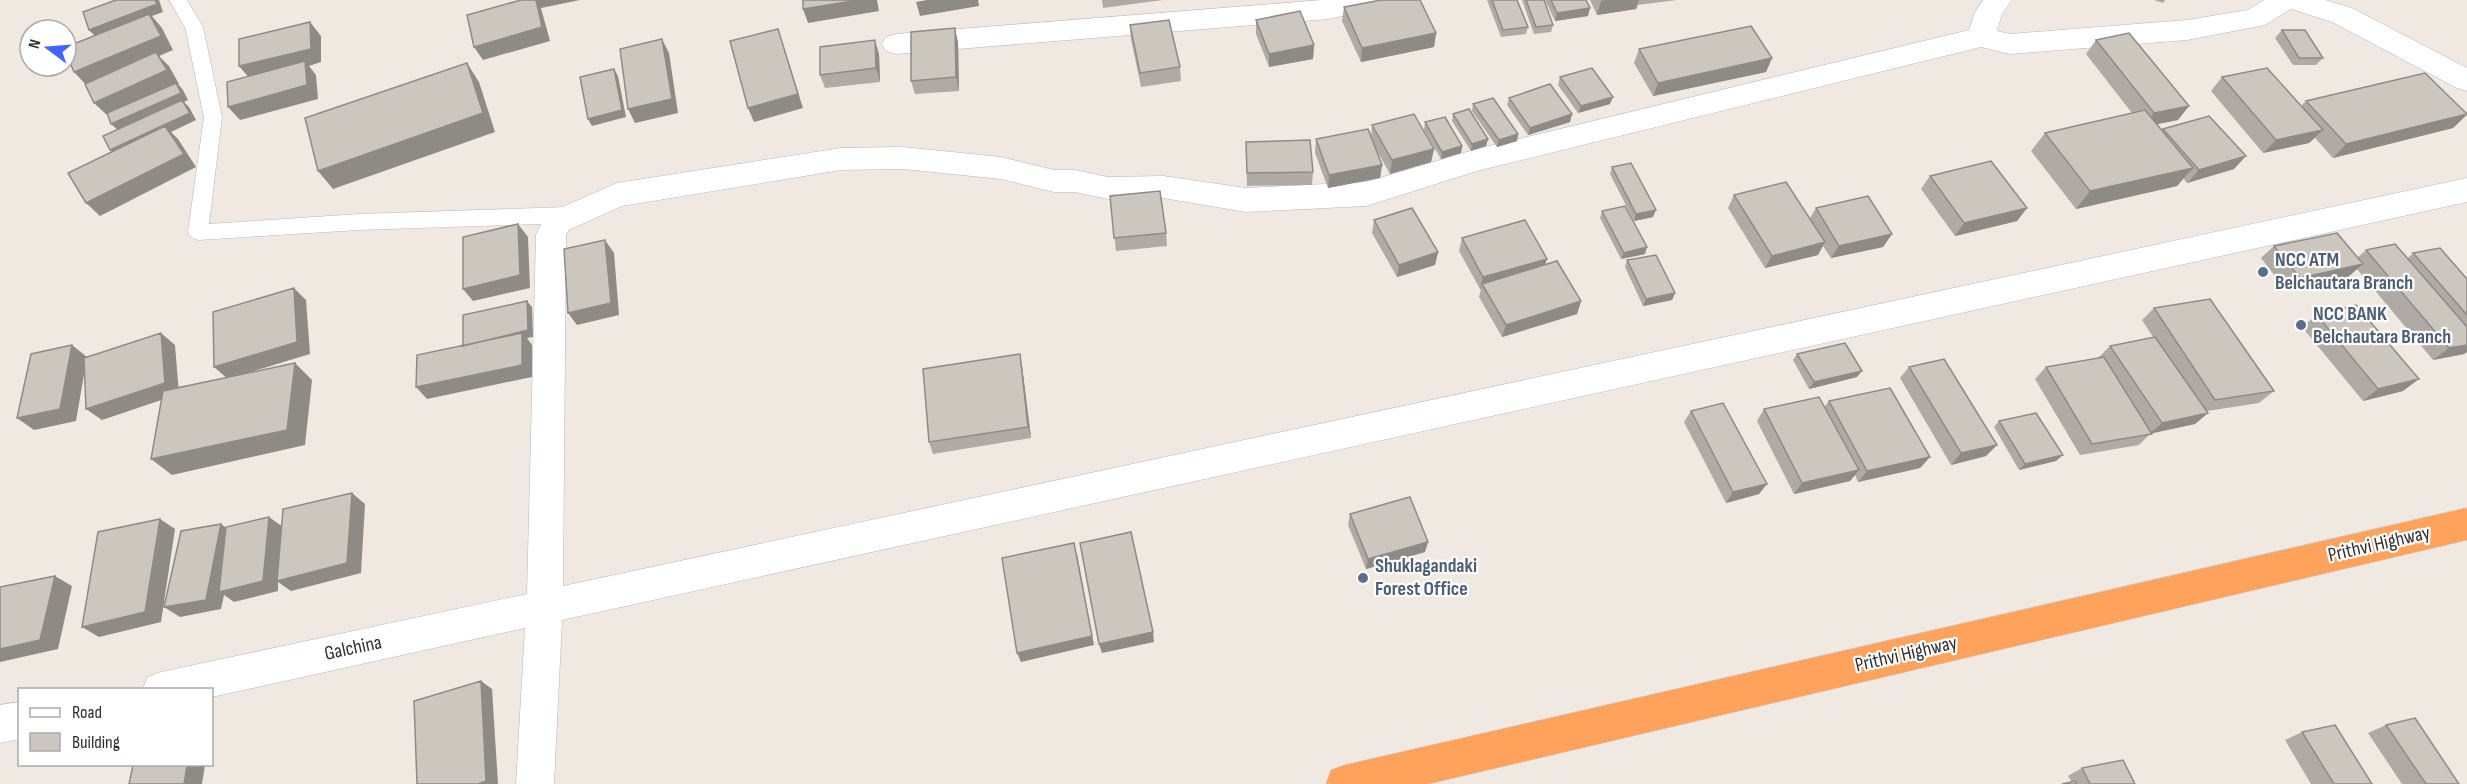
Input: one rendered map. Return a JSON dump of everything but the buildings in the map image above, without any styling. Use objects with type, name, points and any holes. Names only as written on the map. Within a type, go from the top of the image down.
[{"type":"highway","name":"Prithvi Highway","points":[[1345,784],[2467,524]]},
{"type":"street","points":[[896,44],[1328,9],[1376,0]]},
{"type":"street","points":[[1981,37],[1989,12],[1998,0]]},
{"type":"street","points":[[535,784],[545,606],[551,235],[557,222],[569,215],[617,195],[851,159],[903,158],[990,167],[1054,181],[1075,181],[1108,188],[1163,187],[1246,200],[1366,194],[1477,160],[1981,37],[2010,44],[2187,30],[2255,18],[2285,0]]},
{"type":"street","points":[[2294,0],[2342,15],[2467,81]]},
{"type":"street","name":"Galchina","points":[[170,688],[2467,190]]},
{"type":"street","points":[[0,724],[18,720]]},
{"type":"lane","points":[[178,0],[194,27],[213,117],[198,232],[359,222],[569,215]]},
{"type":"place","name":"NCC ATM Belchautara Branch","points":[[2263,272]]},
{"type":"place","name":"NCC BANK Belchautara Branch","points":[[2301,325]]},
{"type":"place","name":"Shuklagandaki Forest Office","points":[[1363,578]]}]
